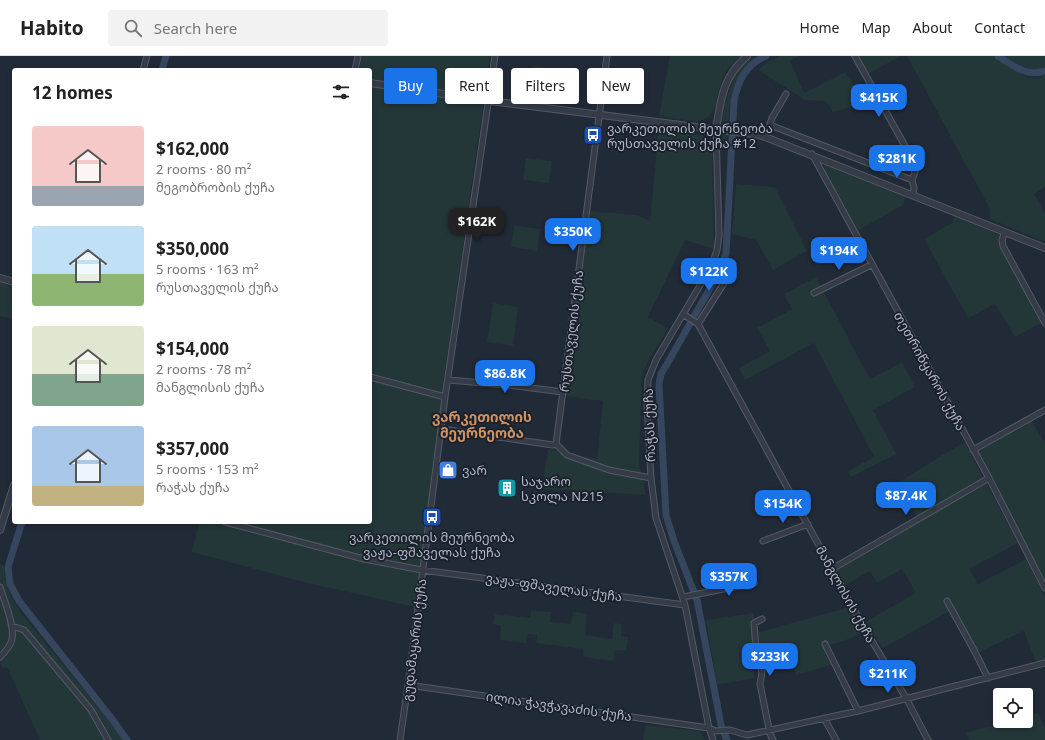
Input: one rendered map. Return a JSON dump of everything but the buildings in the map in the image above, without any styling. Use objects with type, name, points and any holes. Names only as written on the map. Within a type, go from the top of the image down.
[{"type":"street","points":[[144,68],[147,56]]},
{"type":"street","points":[[355,68],[358,56]]},
{"type":"street","name":"გუდამაყარის ქუჩა","points":[[494,68],[495,56]]},
{"type":"street","name":"რუსთაველის ქუჩა","points":[[556,444],[607,56]]},
{"type":"street","name":"რაჭას ქუჩა","points":[[713,740],[709,728],[683,597],[656,518],[651,478],[647,404],[648,380],[656,360],[685,316],[712,265],[717,250],[719,235],[719,130],[723,90],[729,76],[737,65],[747,56]]},
{"type":"street","points":[[855,56],[910,156],[915,172],[912,180],[914,187],[912,195]]},
{"type":"street","points":[[372,83],[445,94]]},
{"type":"street","points":[[786,94],[770,124],[912,180]]},
{"type":"street","points":[[503,103],[760,135],[812,154],[1045,248]]},
{"type":"street","name":"გუდამაყარის ქუჩა","points":[[400,740],[445,397],[490,104]]},
{"type":"street","name":"თეთრიწყაროს ქუჩა","points":[[812,154],[871,265],[989,478],[1045,588]]},
{"type":"street","points":[[1005,232],[1002,240],[1003,246],[1045,323]]},
{"type":"street","points":[[814,293],[871,265]]},
{"type":"street","points":[[685,316],[697,323],[733,269]]},
{"type":"street","points":[[0,278],[12,281]]},
{"type":"street","name":"მანგლისის ქუჩა","points":[[697,323],[863,626],[906,698],[928,740]]},
{"type":"street","points":[[372,378],[445,397]]},
{"type":"street","points":[[448,380],[563,392]]},
{"type":"street","points":[[973,450],[1045,410]]},
{"type":"street","points":[[442,429],[553,445],[556,444],[567,455],[609,470],[651,478]]},
{"type":"street","points":[[832,569],[989,478]]},
{"type":"street","points":[[0,530],[12,491]]},
{"type":"street","name":"ვაჟა-ფშაველას ქუჩა","points":[[233,524],[364,559],[422,570],[685,605]]},
{"type":"street","points":[[763,540],[808,524]]},
{"type":"street","points":[[683,597],[754,583]]},
{"type":"street","points":[[0,587],[12,626],[12,639],[0,657]]},
{"type":"street","points":[[946,601],[988,678]]},
{"type":"street","points":[[762,619],[754,623],[756,649],[762,672],[760,684],[769,730],[773,740]]},
{"type":"street","points":[[12,626],[24,630],[92,710],[108,740]]},
{"type":"street","points":[[825,644],[858,711]]},
{"type":"street","points":[[709,728],[714,731],[730,730],[747,735],[858,711],[1045,663]]},
{"type":"street","name":"ილია ჭავჭავაძის ქუჩა","points":[[408,685],[709,728]]},
{"type":"street","points":[[824,718],[836,740]]},
{"type":"shaded area","points":[[361,56],[490,56],[488,68],[445,68],[445,104],[483,104],[442,391],[415,607],[312,584],[191,552],[199,524],[372,524],[372,68],[359,68]]},
{"type":"shaded area","points":[[670,56],[740,56],[724,74],[716,103],[710,115],[705,119],[696,121],[659,116]]},
{"type":"shaded area","points":[[756,56],[761,56],[749,64],[741,73],[735,84],[730,109],[727,149],[723,142],[722,122],[727,97],[739,69],[742,65]]},
{"type":"shaded area","points":[[780,56],[799,56],[790,61],[804,93],[845,72],[864,103],[833,112],[826,101],[805,100],[758,70],[768,62]]},
{"type":"shaded area","points":[[850,56],[900,56],[862,78]]},
{"type":"shaded area","points":[[907,56],[993,56],[1027,77],[1037,78],[1045,75],[1045,187],[1034,194],[1045,213],[1045,242],[990,219],[990,209]]},
{"type":"shaded area","points":[[1005,56],[1045,56],[1045,68],[1039,70],[1029,69],[1019,65]]},
{"type":"shaded area","points":[[534,66],[551,68],[534,68]]},
{"type":"shaded area","points":[[659,126],[702,135],[710,140],[712,147],[714,249],[685,240],[648,317],[668,328],[646,365],[642,376],[639,463],[646,495],[542,489],[548,449],[597,459],[603,401],[565,396],[590,211],[637,215],[650,221]]},
{"type":"shaded area","points":[[526,158],[552,161],[549,183],[523,180]]},
{"type":"shaded area","points":[[826,164],[906,197],[903,205],[856,232],[824,173],[823,168]]},
{"type":"shaded area","points":[[736,184],[775,187],[807,251],[773,270],[756,240],[732,234]]},
{"type":"shaded area","points":[[955,216],[1001,235],[1001,247],[1041,323],[1015,337],[995,304],[968,318],[924,239],[952,223]]},
{"type":"shaded area","points":[[514,225],[540,229],[537,251],[511,247]]},
{"type":"shaded area","points":[[816,277],[870,379],[902,362],[915,387],[873,410],[896,454],[851,477],[848,471],[874,457],[814,343],[745,380],[739,368],[770,351],[757,328],[792,309],[784,294]]},
{"type":"shaded area","points":[[0,283],[12,286],[12,319],[0,316]]},
{"type":"shaded area","points":[[493,303],[518,307],[513,346],[487,342]]},
{"type":"shaded area","points":[[1031,420],[1045,443],[1045,580],[976,450]]},
{"type":"shaded area","points":[[964,442],[1018,543],[969,569],[978,584],[1026,559],[1045,596],[1045,661],[1036,663],[1024,631],[975,654],[950,611],[883,648],[865,622],[916,593],[902,569],[877,583],[870,571],[844,586],[833,564],[917,516],[899,482]]},
{"type":"shaded area","points":[[0,564],[4,566],[9,591],[21,613],[111,723],[123,740],[40,740],[7,667],[3,669],[0,662]]},
{"type":"shaded area","points":[[850,607],[863,632],[844,641],[822,647],[831,665],[796,675],[788,652],[752,661],[755,678],[717,685],[706,620],[753,613],[759,632]]},
{"type":"shaded area","points":[[531,610],[551,612],[550,622],[571,624],[573,612],[587,614],[585,635],[612,639],[614,623],[622,624],[621,636],[628,637],[626,651],[615,650],[613,661],[583,657],[583,649],[536,643],[537,635],[528,634],[527,643],[500,640],[501,626],[493,624],[495,614],[530,618]]},
{"type":"shaded area","points":[[1038,713],[1045,728],[1045,740],[970,740],[966,733],[993,725],[993,728],[1033,728],[1033,714]]},
{"type":"shaded area","points":[[645,725],[700,731],[705,740],[643,740]]},
{"type":"waterway","points":[[163,68],[166,56]]},
{"type":"waterway","points":[[727,740],[721,725],[697,600],[674,541],[666,515],[659,384],[661,374],[717,276],[726,254],[734,101],[738,86],[744,74],[753,64],[766,56]]},
{"type":"waterway","points":[[998,56],[1020,70],[1026,72],[1032,73],[1045,71]]},
{"type":"waterway","points":[[21,524],[8,567],[10,584],[19,601],[127,740]]},
{"type":"place","name":"ვარკეთილის მეურნეობა რუსთაველის ქუჩა #12","points":[[593,135]]},
{"type":"place","name":"ვარ","points":[[448,470]]},
{"type":"place","name":"საჯარო სკოლა N215","points":[[507,488]]},
{"type":"place","name":"ვარკეთილის მეურნეობა ვაჟა-ფშაველას ქუჩა","points":[[432,517]]},
{"type":"district","name":"ვარკეთილის მეურნეობა","points":[[482,426]]}]
